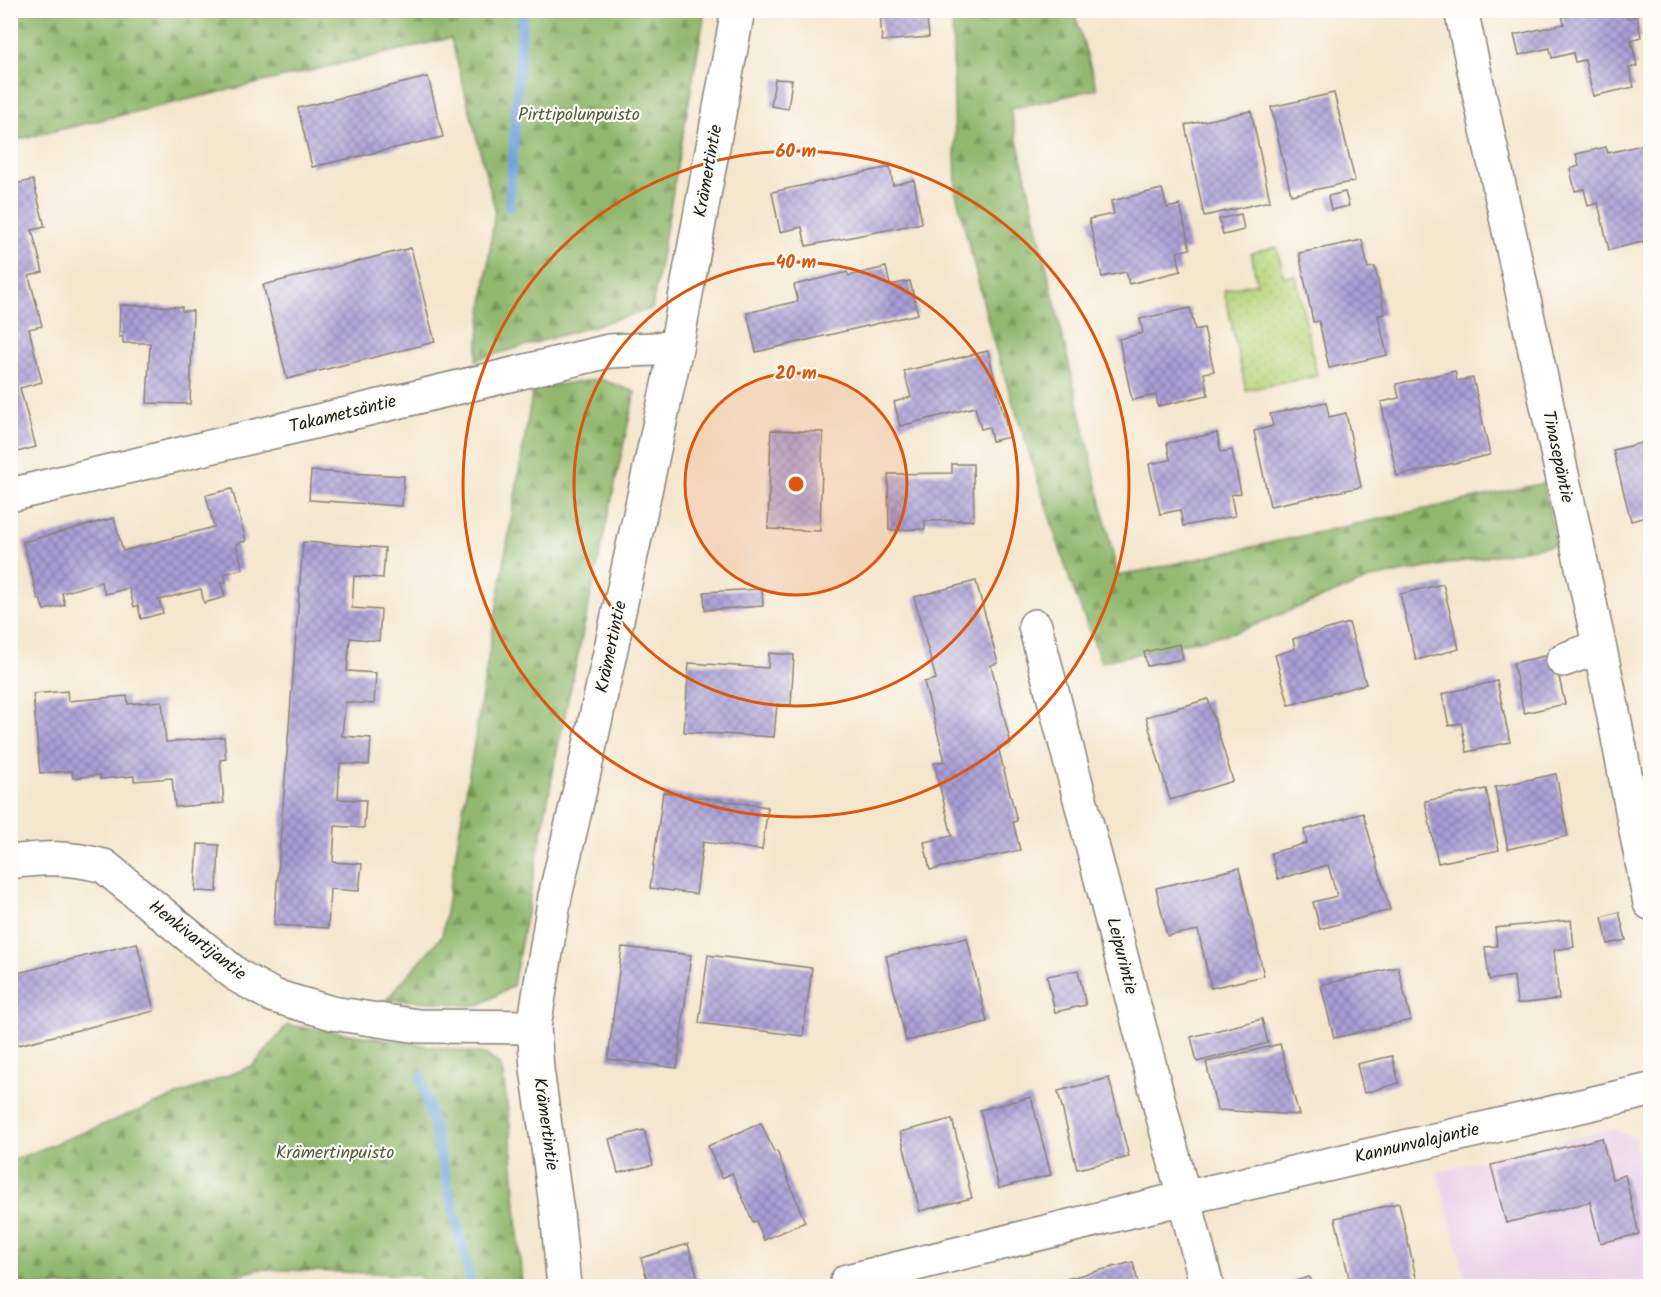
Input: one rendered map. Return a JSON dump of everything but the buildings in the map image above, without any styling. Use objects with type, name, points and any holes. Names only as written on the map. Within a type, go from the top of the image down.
[{"type":"street","name":"Krämertintie","points":[[564,1287],[558,1212],[537,1069],[534,1027],[555,896],[588,757],[676,348],[738,10]]},
{"type":"street","name":"Tinasepäntie","points":[[1461,10],[1599,647],[1650,903]]},
{"type":"street","name":"Takametsäntie","points":[[10,495],[609,351],[676,348]]},
{"type":"street","name":"Leipurintie","points":[[1035,626],[1207,1287]]},
{"type":"street","points":[[1563,660],[1599,647]]},
{"type":"street","name":"Henkivartijantie","points":[[10,862],[46,857],[76,859],[104,866],[238,976],[274,996],[332,1013],[418,1026],[534,1027]]},
{"type":"street","name":"Kannunvalajantie","points":[[848,1281],[1184,1198],[1650,1090]]},
{"type":"shaded area","points":[[1610,1129],[1634,1138],[1646,1183],[1650,1203],[1650,1286],[1468,1286],[1437,1172]]},
{"type":"green space","name":"Pirttipolunpuisto","points":[[10,11],[705,11],[652,309],[476,360],[495,209],[451,38],[11,141]]},
{"type":"green space","points":[[952,11],[1074,11],[1097,89],[1010,109],[1118,576],[1544,483],[1556,544],[1372,578],[1239,631],[1101,662],[1070,580],[993,341],[956,193]]},
{"type":"green space","points":[[1277,247],[1284,277],[1296,275],[1317,376],[1246,390],[1224,290],[1257,283],[1251,253]]},
{"type":"green space","points":[[600,379],[635,392],[557,751],[513,986],[477,1006],[386,1000],[442,936],[533,388]]},
{"type":"green space","name":"Krämertinpuisto","points":[[287,1025],[485,1054],[499,1064],[503,1074],[510,1126],[522,1286],[428,1286],[418,1275],[259,1269],[202,1286],[11,1286],[11,1161],[254,1065]]},
{"type":"waterway","points":[[509,207],[523,10]]},
{"type":"waterway","points":[[421,1076],[472,1286]]}]
